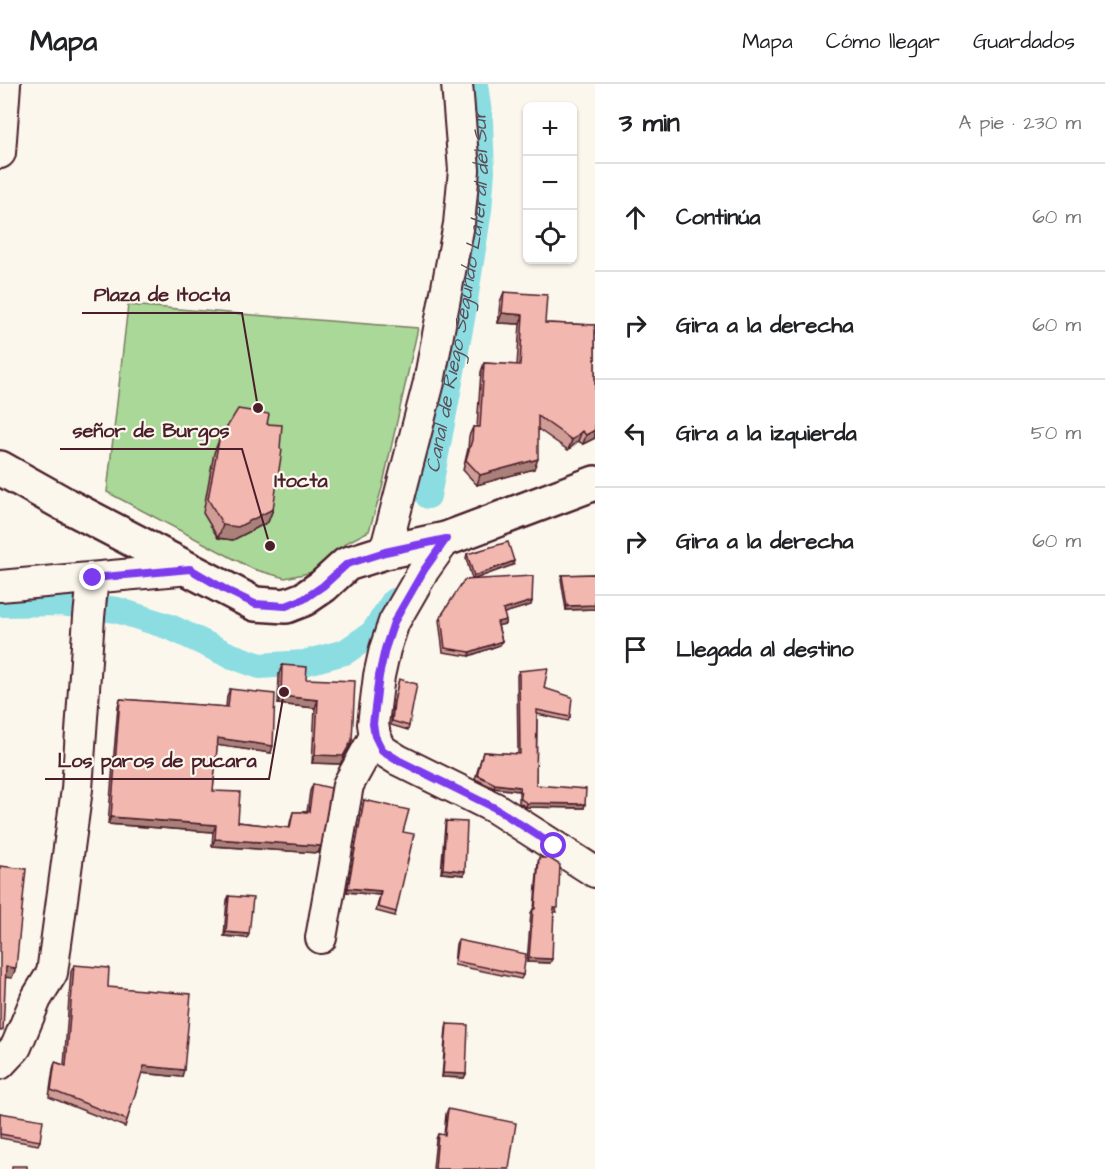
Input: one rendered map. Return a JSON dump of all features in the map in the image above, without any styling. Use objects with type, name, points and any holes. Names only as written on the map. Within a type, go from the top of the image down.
[{"type":"main road","points":[[0,468],[255,604],[286,606],[304,599],[323,586],[347,564],[385,552],[446,539],[595,483]]},
{"type":"street","points":[[0,153],[5,84]]},
{"type":"street","points":[[385,552],[429,382],[459,224],[465,170],[457,84]]},
{"type":"street","points":[[446,539],[424,570],[394,622],[379,676],[373,724],[375,736],[382,750],[398,760],[495,808],[595,872]]},
{"type":"street","points":[[0,585],[91,595],[190,569]]},
{"type":"street","points":[[0,1064],[16,1047],[36,999],[52,974],[77,789],[91,595]]},
{"type":"street","points":[[321,938],[348,785],[375,736]]},
{"type":"green space","points":[[128,305],[418,328],[382,488],[369,531],[346,543],[313,572],[285,578],[253,569],[107,492]]},
{"type":"building","points":[[504,292],[547,295],[545,323],[595,325],[595,430],[586,435],[582,431],[572,440],[538,416],[538,459],[480,475],[466,460],[473,427],[480,427],[484,363],[520,365],[523,315],[502,313]]},
{"type":"building","points":[[238,409],[269,414],[267,424],[282,425],[280,448],[282,450],[273,509],[238,527],[223,525],[208,499],[219,440]]},
{"type":"building","points":[[508,542],[514,561],[474,576],[467,554]]},
{"type":"building","points":[[595,574],[595,605],[567,606],[562,575]]},
{"type":"building","points":[[533,576],[532,601],[503,610],[506,620],[497,622],[502,641],[470,652],[445,648],[441,616],[464,580]]},
{"type":"building","points":[[282,665],[307,667],[306,679],[355,681],[352,740],[343,756],[315,755],[318,700],[281,696]]},
{"type":"building","points":[[548,668],[544,688],[572,697],[570,717],[537,710],[536,785],[586,789],[585,804],[527,803],[521,799],[520,787],[495,784],[477,775],[483,752],[520,754],[519,671]]},
{"type":"building","points":[[399,679],[417,684],[409,726],[392,721]]},
{"type":"building","points":[[230,689],[275,694],[273,746],[218,738],[213,791],[240,792],[238,822],[290,828],[293,812],[309,812],[313,784],[331,788],[321,846],[215,839],[216,825],[111,817],[120,699],[228,707]]},
{"type":"building","points":[[364,800],[409,810],[403,832],[414,834],[396,912],[378,907],[381,891],[348,888]]},
{"type":"building","points":[[446,821],[467,822],[465,871],[443,869]]},
{"type":"building","points":[[539,858],[549,858],[560,865],[558,908],[554,908],[552,959],[529,958]]},
{"type":"building","points":[[0,866],[26,869],[16,968],[6,967],[3,1030],[1,1031],[0,1031]]},
{"type":"building","points":[[229,896],[253,898],[249,934],[226,932]]},
{"type":"building","points":[[458,940],[526,954],[523,975],[455,961]]},
{"type":"building","points":[[74,965],[109,968],[108,987],[191,994],[184,1070],[144,1066],[127,1120],[51,1090],[55,1062],[66,1066]]},
{"type":"building","points":[[447,1024],[468,1025],[466,1074],[443,1073]]},
{"type":"building","points":[[448,1109],[516,1123],[509,1169],[435,1169],[438,1134],[445,1135]]},
{"type":"building","points":[[0,1113],[43,1120],[40,1141],[0,1134]]},
{"type":"building","points":[[12,1166],[27,1166],[27,1169],[12,1169]]},
{"type":"waterway","name":"Canal de Riego Segundo Lateral del Sur","points":[[428,496],[462,319],[479,210],[482,171],[480,121],[475,84]]},
{"type":"waterway","name":"Canal de Riego Segundo Lateral del Sur","points":[[0,604],[61,603],[117,610],[170,627],[229,655],[260,666],[304,663],[345,652],[373,633],[394,601]]},
{"type":"place","name":"Plaza de Itocta","points":[[258,408]]},
{"type":"place","name":"señor de Burgos","points":[[270,546]]},
{"type":"place","name":"Los paros de pucara","points":[[284,692]]},
{"type":"district","name":"Itocta","points":[[301,481]]},
{"type":"route","points":[[93,578],[190,569],[255,604],[286,606],[304,599],[323,586],[347,564],[385,552],[446,539],[424,570],[394,622],[379,676],[373,724],[375,736],[382,750],[398,760],[495,808],[554,846]]}]
